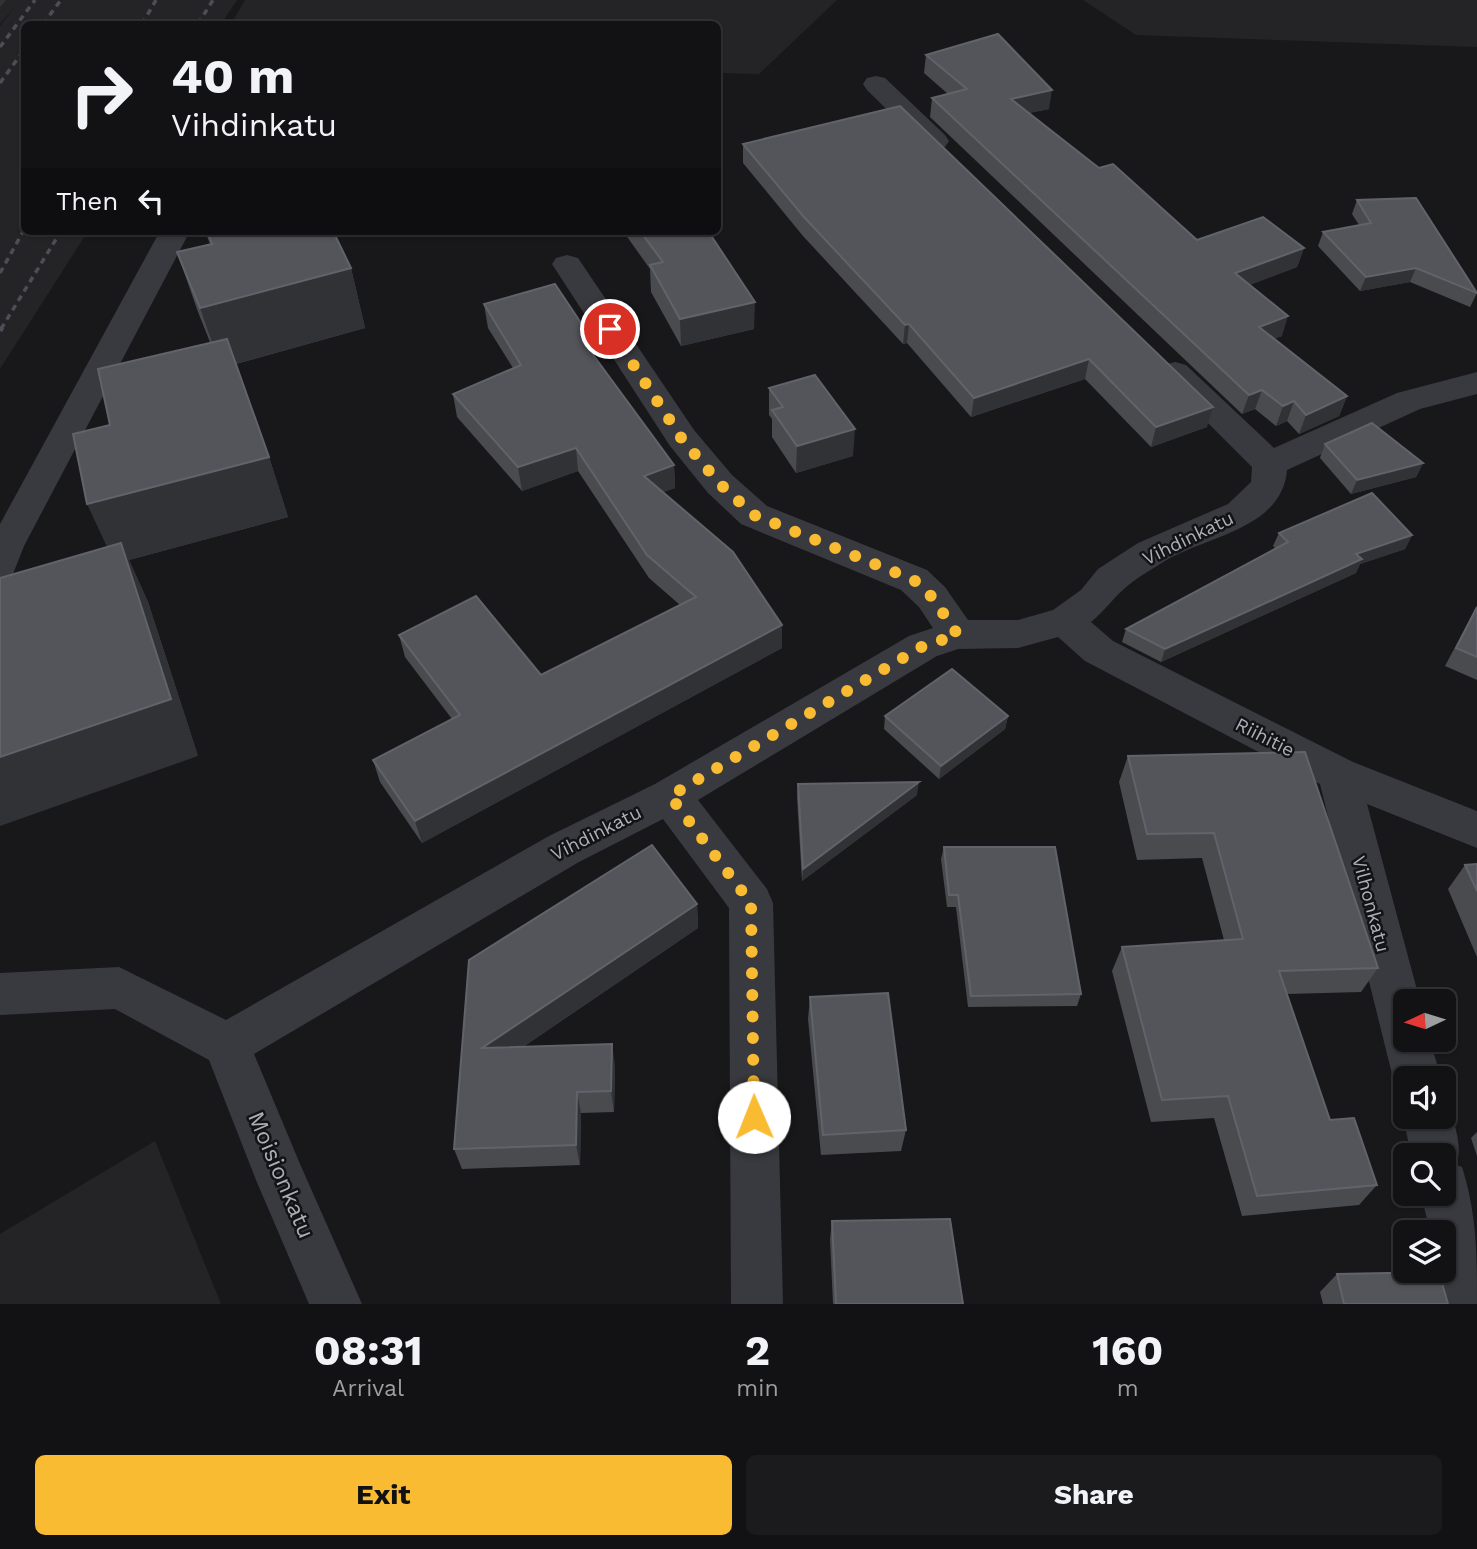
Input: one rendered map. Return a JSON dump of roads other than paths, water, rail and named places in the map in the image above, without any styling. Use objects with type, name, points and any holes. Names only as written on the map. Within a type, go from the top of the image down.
[{"type":"street","points":[[876,84],[954,160]]},
{"type":"street","points":[[0,565],[6,546],[173,235]]},
{"type":"street","points":[[567,264],[682,439],[720,484],[754,515],[914,580],[932,597],[958,635]]},
{"type":"street","points":[[1152,350],[1270,464],[1409,401],[1477,383]]},
{"type":"street","name":"Vihdinkatu","points":[[227,1045],[564,849],[670,796],[923,646],[958,635],[1018,634],[1065,621],[1094,600],[1111,579],[1151,552],[1241,513],[1268,486],[1270,464]]},
{"type":"street","name":"Riihitie","points":[[1065,621],[1099,651],[1338,774],[1477,830]]},
{"type":"street","name":"Vilhonkatu","points":[[1338,774],[1393,989]]},
{"type":"street","points":[[670,796],[751,903],[757,1304]]},
{"type":"street","points":[[0,993],[119,988],[227,1045]]},
{"type":"street","name":"Moisionkatu","points":[[227,1045],[281,1180],[336,1304]]},
{"type":"street","points":[[1449,1206],[1474,1304]]},
{"type":"railway","points":[[0,47],[35,0]]},
{"type":"railway","points":[[45,21],[61,0]]},
{"type":"railway","points":[[144,21],[156,0]]},
{"type":"railway","points":[[200,21],[213,0]]},
{"type":"railway","points":[[0,83],[21,54]]},
{"type":"railway","points":[[0,273],[21,235]]},
{"type":"railway","points":[[1,329],[59,235]]}]
